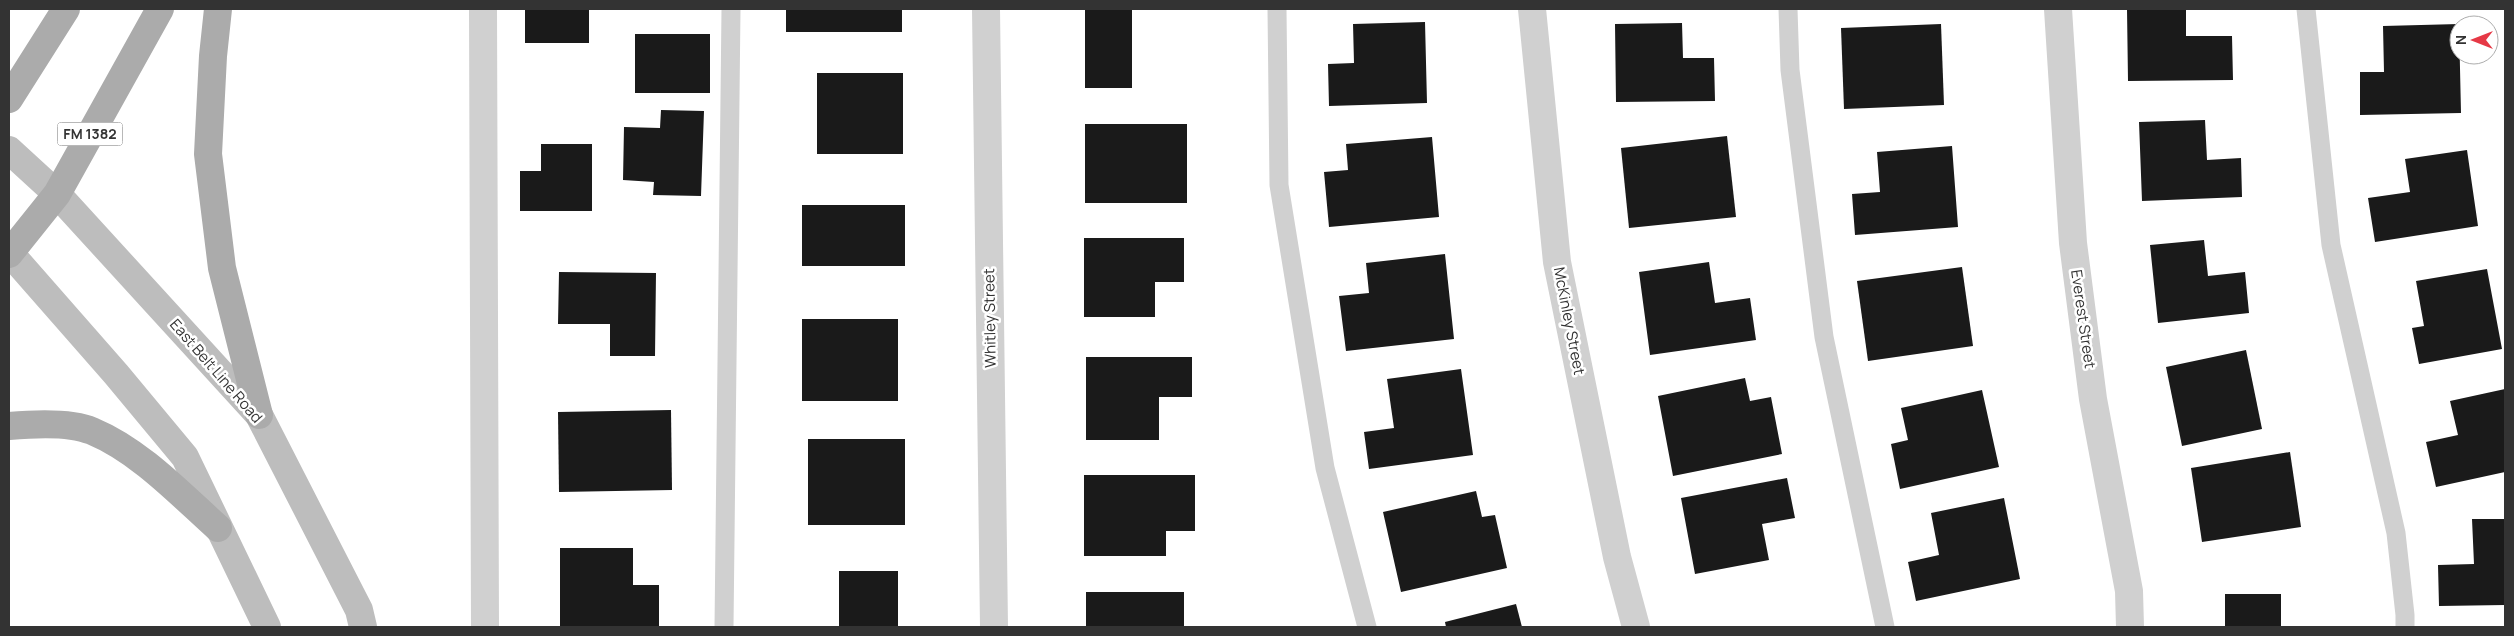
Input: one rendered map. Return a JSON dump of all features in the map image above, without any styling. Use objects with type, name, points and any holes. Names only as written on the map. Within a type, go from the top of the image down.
[{"type":"main road","points":[[9,99],[66,9]]},
{"type":"main road","name":"FM 1382","points":[[9,253],[57,194],[160,9]]},
{"type":"main road","points":[[218,9],[213,56],[208,154],[222,268],[259,415]]},
{"type":"main road","name":"East Belt Line Road","points":[[9,150],[57,194],[259,415],[359,610],[363,627]]},
{"type":"main road","points":[[9,253],[116,374],[185,457],[267,627]]},
{"type":"main road","points":[[9,426],[43,424],[91,430],[143,461],[218,528]]},
{"type":"street","points":[[483,9],[485,627]]},
{"type":"street","name":"Whitley Street","points":[[986,9],[994,627]]},
{"type":"street","name":"McKinley Street","points":[[1532,9],[1557,262],[1617,557],[1636,627]]},
{"type":"street","name":"Everest Street","points":[[2058,9],[2073,243],[2093,399],[2129,591],[2130,627]]},
{"type":"lane","points":[[724,627],[731,9]]},
{"type":"lane","points":[[1277,9],[1279,185],[1325,468],[1367,627]]},
{"type":"lane","points":[[1788,9],[1790,70],[1824,336],[1885,627]]},
{"type":"lane","points":[[2306,9],[2331,245],[2396,533],[2405,627]]},
{"type":"building","points":[[525,9],[589,9],[589,43],[525,43]]},
{"type":"building","points":[[786,9],[902,9],[902,32],[786,32]]},
{"type":"building","points":[[2127,9],[2186,9],[2186,36],[2232,36],[2233,80],[2128,81]]},
{"type":"building","points":[[1085,10],[1132,10],[1132,88],[1085,88]]},
{"type":"building","points":[[1425,22],[1427,103],[1329,106],[1328,64],[1354,63],[1353,24]]},
{"type":"building","points":[[1682,23],[1683,58],[1714,58],[1715,101],[1616,102],[1615,24]]},
{"type":"building","points":[[1941,24],[1944,105],[1844,109],[1841,28]]},
{"type":"building","points":[[2449,24],[2449,65],[2460,65],[2461,113],[2360,115],[2360,72],[2384,72],[2383,26]]},
{"type":"building","points":[[635,34],[710,34],[710,93],[635,93]]},
{"type":"building","points":[[817,73],[903,73],[903,154],[817,154]]},
{"type":"building","points":[[661,110],[704,111],[701,196],[653,195],[654,182],[623,180],[624,127],[660,128]]},
{"type":"building","points":[[2205,120],[2207,160],[2241,158],[2242,197],[2142,201],[2139,122]]},
{"type":"building","points":[[1085,124],[1187,124],[1187,203],[1085,203]]},
{"type":"building","points":[[1727,136],[1736,217],[1629,228],[1621,148]]},
{"type":"building","points":[[1432,137],[1439,217],[1329,227],[1324,172],[1348,170],[1346,144]]},
{"type":"building","points":[[541,144],[592,144],[592,211],[520,211],[520,171],[541,171]]},
{"type":"building","points":[[1952,146],[1958,227],[1855,235],[1852,194],[1880,192],[1877,152]]},
{"type":"building","points":[[2467,150],[2478,226],[2375,242],[2368,198],[2410,192],[2405,159]]},
{"type":"building","points":[[802,205],[905,205],[905,266],[802,266]]},
{"type":"building","points":[[1084,238],[1184,238],[1184,282],[1155,282],[1155,317],[1084,317]]},
{"type":"building","points":[[2204,240],[2208,276],[2245,272],[2249,313],[2158,323],[2150,245]]},
{"type":"building","points":[[1445,254],[1454,339],[1346,351],[1339,296],[1369,293],[1366,263]]},
{"type":"building","points":[[1709,262],[1715,303],[1750,298],[1756,340],[1650,355],[1639,272]]},
{"type":"building","points":[[1962,267],[1973,346],[1868,361],[1857,281]]},
{"type":"building","points":[[2487,269],[2502,349],[2419,364],[2412,328],[2424,326],[2416,281]]},
{"type":"building","points":[[559,272],[656,273],[655,356],[610,356],[610,324],[558,324]]},
{"type":"building","points":[[802,319],[898,319],[898,401],[802,401]]},
{"type":"building","points":[[2246,350],[2262,429],[2182,446],[2166,367]]},
{"type":"building","points":[[1086,357],[1192,357],[1192,397],[1159,397],[1159,440],[1086,440]]},
{"type":"building","points":[[1461,369],[1473,455],[1369,469],[1364,432],[1394,428],[1387,379]]},
{"type":"building","points":[[1745,378],[1750,401],[1771,397],[1782,454],[1673,476],[1658,396]]},
{"type":"building","points":[[2505,389],[2505,472],[2436,487],[2426,442],[2458,435],[2450,401]]},
{"type":"building","points":[[1982,390],[1999,467],[1900,489],[1891,444],[1908,440],[1901,408]]},
{"type":"building","points":[[671,410],[672,490],[559,492],[558,412]]},
{"type":"building","points":[[808,439],[905,439],[905,525],[808,525]]},
{"type":"building","points":[[2290,452],[2301,527],[2202,542],[2191,468]]},
{"type":"building","points":[[1084,475],[1195,475],[1195,531],[1166,531],[1166,556],[1084,556]]},
{"type":"building","points":[[1787,478],[1795,518],[1762,524],[1769,560],[1695,574],[1681,498]]},
{"type":"building","points":[[1476,491],[1482,517],[1495,515],[1507,568],[1401,592],[1383,512]]},
{"type":"building","points":[[2004,498],[2020,579],[1916,601],[1908,562],[1939,555],[1931,513]]},
{"type":"building","points":[[2472,519],[2505,519],[2505,605],[2439,606],[2438,565],[2474,564]]},
{"type":"building","points":[[560,548],[633,548],[633,585],[659,585],[659,627],[560,627]]},
{"type":"building","points":[[839,571],[898,571],[898,627],[839,627]]},
{"type":"building","points":[[1086,592],[1184,592],[1184,627],[1086,627]]},
{"type":"building","points":[[2225,594],[2281,594],[2281,627],[2225,627]]},
{"type":"building","points":[[1516,604],[1522,627],[1446,627],[1445,622]]}]
